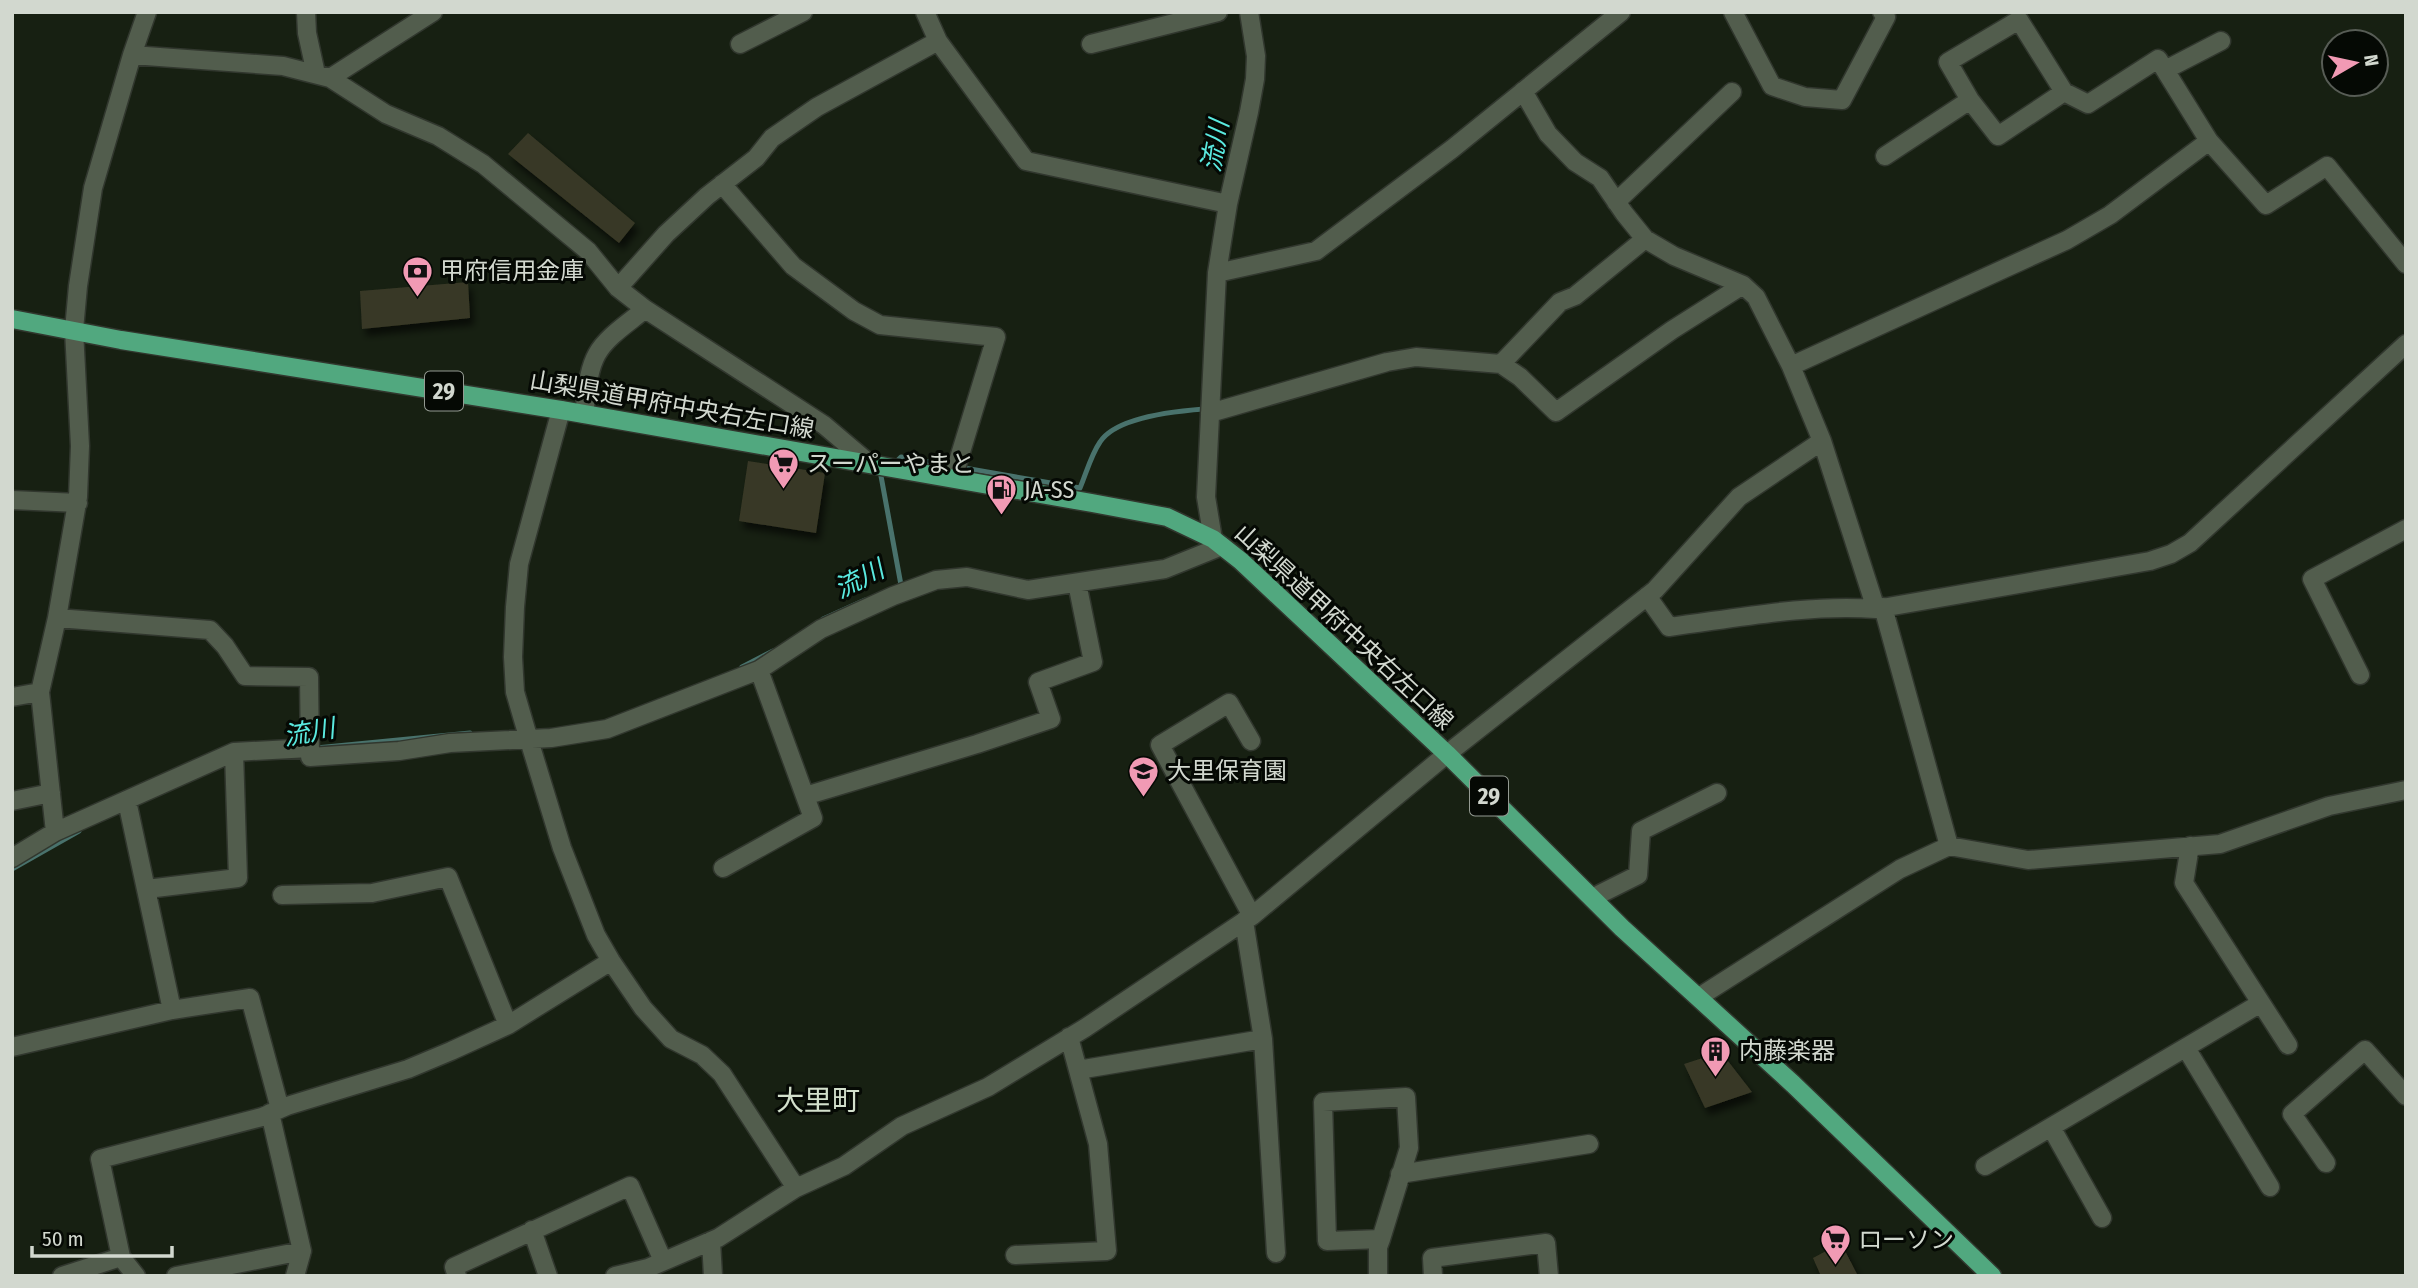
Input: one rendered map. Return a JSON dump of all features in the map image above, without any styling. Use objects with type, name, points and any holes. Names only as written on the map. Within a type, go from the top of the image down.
[{"type":"main road","name":"山梨県道甲府中央右左口線","points":[[12,319],[121,340],[561,410],[1167,517],[1218,542],[1447,754],[1592,898],[1858,1146],[1992,1276]]},
{"type":"street","points":[[55,832],[40,692],[78,503],[80,446],[74,330],[78,286],[93,188],[146,12]]},
{"type":"street","points":[[306,12],[307,33],[323,76]]},
{"type":"street","points":[[323,76],[433,12]]},
{"type":"street","points":[[740,44],[803,12]]},
{"type":"street","points":[[925,12],[938,41],[1027,161],[1228,204]]},
{"type":"street","points":[[1091,44],[1219,12]]},
{"type":"street","points":[[57,618],[209,630],[225,646],[245,676],[309,677],[310,757],[399,751],[450,743],[529,740],[607,729],[758,670],[821,629],[893,596],[936,580],[967,577],[1028,590],[1165,569],[1218,542],[1206,496],[1217,273],[1228,204],[1255,79],[1256,56],[1248,12]]},
{"type":"street","points":[[1217,273],[1316,251],[1452,149],[1620,12]]},
{"type":"street","points":[[1733,12],[1772,86],[1805,97],[1842,100],[1886,17],[1882,12]]},
{"type":"street","points":[[2064,92],[1998,136],[1970,100],[1948,62],[2019,20],[2064,92],[2088,104],[2158,59],[2209,141],[2266,205],[2327,166],[2406,264]]},
{"type":"street","points":[[618,288],[666,234],[756,158],[772,138],[817,107],[938,41]]},
{"type":"street","points":[[2165,70],[2221,41]]},
{"type":"street","points":[[132,55],[283,66],[323,76],[386,114],[438,136],[483,164],[588,251],[618,288],[645,309],[824,425],[873,464]]},
{"type":"street","points":[[1524,91],[1548,134],[1575,162],[1600,178],[1645,239],[1674,256],[1743,285],[1756,297],[1791,366],[1822,441],[1880,608],[1949,846]]},
{"type":"street","points":[[1616,202],[1732,92]]},
{"type":"street","points":[[1885,156],[1970,100]]},
{"type":"street","points":[[1791,366],[2067,240],[2110,215],[2209,141]]},
{"type":"street","points":[[722,184],[793,266],[854,311],[880,325],[996,337],[953,478]]},
{"type":"street","points":[[1501,364],[1560,302],[1576,296],[1645,239]]},
{"type":"street","points":[[1210,413],[1387,362],[1416,357],[1501,364],[1520,377],[1556,412],[1672,330],[1743,285]]},
{"type":"street","points":[[584,414],[589,379],[597,353],[645,309]]},
{"type":"street","points":[[1647,596],[1669,627],[1805,608],[1880,608],[2150,561],[2171,554],[2190,543],[2406,344]]},
{"type":"street","points":[[561,410],[519,564],[513,657],[516,692],[529,740],[562,848],[596,935],[611,961],[643,1008],[671,1039],[702,1055],[722,1074],[796,1188]]},
{"type":"street","points":[[615,1276],[648,1268],[711,1241],[796,1188],[844,1166],[902,1126],[988,1087],[1069,1037],[1248,918],[1447,754],[1647,596],[1738,497],[1822,441]]},
{"type":"street","points":[[12,500],[78,503]]},
{"type":"street","points":[[2360,675],[2312,579],[2406,529]]},
{"type":"street","points":[[805,796],[1051,719],[1038,682],[1093,662],[1077,583]]},
{"type":"street","points":[[723,868],[813,818],[758,670]]},
{"type":"street","points":[[12,697],[40,692]]},
{"type":"street","points":[[1251,741],[1229,704],[1160,745],[1248,918],[1264,1038],[1276,1253]]},
{"type":"street","points":[[12,858],[55,832],[234,751],[310,748]]},
{"type":"street","points":[[147,890],[238,878],[234,751]]},
{"type":"street","points":[[1699,997],[1900,869],[1949,846],[2028,860],[2220,844],[2329,806],[2406,790]]},
{"type":"street","points":[[12,801],[51,793]]},
{"type":"street","points":[[1592,898],[1638,874],[1641,831],[1717,793]]},
{"type":"street","points":[[127,800],[172,1010]]},
{"type":"street","points":[[2190,846],[2184,883],[2288,1045]]},
{"type":"street","points":[[282,895],[372,893],[448,877],[508,1025]]},
{"type":"street","points":[[136,1276],[121,1257],[100,1159],[184,1138],[408,1069],[508,1025],[611,961]]},
{"type":"street","points":[[12,1047],[172,1010],[250,998],[302,1251],[295,1276]]},
{"type":"street","points":[[1986,1166],[2261,1003]]},
{"type":"street","points":[[1015,1255],[1107,1251],[1098,1144],[1069,1037]]},
{"type":"street","points":[[1078,1070],[1264,1038]]},
{"type":"street","points":[[2186,1048],[2270,1187]]},
{"type":"street","points":[[2326,1163],[2292,1114],[2365,1050],[2406,1096]]},
{"type":"street","points":[[1378,1276],[1378,1247],[1381,1239],[1409,1148],[1406,1097],[1323,1102],[1327,1241],[1381,1239]]},
{"type":"street","points":[[2051,1127],[2102,1218]]},
{"type":"street","points":[[1401,1174],[1589,1144]]},
{"type":"street","points":[[457,1276],[454,1266],[630,1186],[663,1262]]},
{"type":"street","points":[[532,1230],[548,1276]]},
{"type":"street","points":[[711,1241],[713,1276]]},
{"type":"street","points":[[1433,1276],[1432,1258],[1546,1243],[1549,1276]]},
{"type":"street","points":[[176,1276],[302,1251]]},
{"type":"street","points":[[62,1276],[121,1257]]},
{"type":"building","points":[[528,133],[635,223],[619,243],[508,154]]},
{"type":"building","points":[[468,282],[470,318],[362,329],[360,291]]},
{"type":"building","points":[[748,461],[825,473],[816,533],[739,521]]},
{"type":"building","name":"内藤楽器","points":[[1721,1052],[1752,1092],[1705,1108],[1684,1064]]},
{"type":"building","name":"ローソン","points":[[1841,1243],[1858,1276],[1821,1276],[1813,1258]]},
{"type":"waterway","name":"流川","points":[[894,464],[901,457],[1080,488],[1094,453],[1108,433],[1133,421],[1204,409],[1204,405]]},
{"type":"waterway","name":"流川","points":[[887,471],[881,476],[901,585],[896,587]]},
{"type":"waterway","name":"流川","points":[[823,619],[865,600]]},
{"type":"waterway","name":"流川","points":[[742,667],[773,651]]},
{"type":"waterway","name":"流川","points":[[316,748],[470,733]]},
{"type":"waterway","name":"流川","points":[[12,869],[79,831]]},
{"type":"place","name":"甲府信用金庫","points":[[417,298]]},
{"type":"place","name":"スーパーやまと","points":[[784,491]]},
{"type":"place","name":"JA-SS","points":[[1001,517]]},
{"type":"place","name":"大里保育園","points":[[1144,798]]},
{"type":"place","name":"内藤楽器","points":[[1716,1078]]},
{"type":"place","name":"ローソン","points":[[1835,1267]]},
{"type":"district","name":"大里町","points":[[818,1100]]}]
